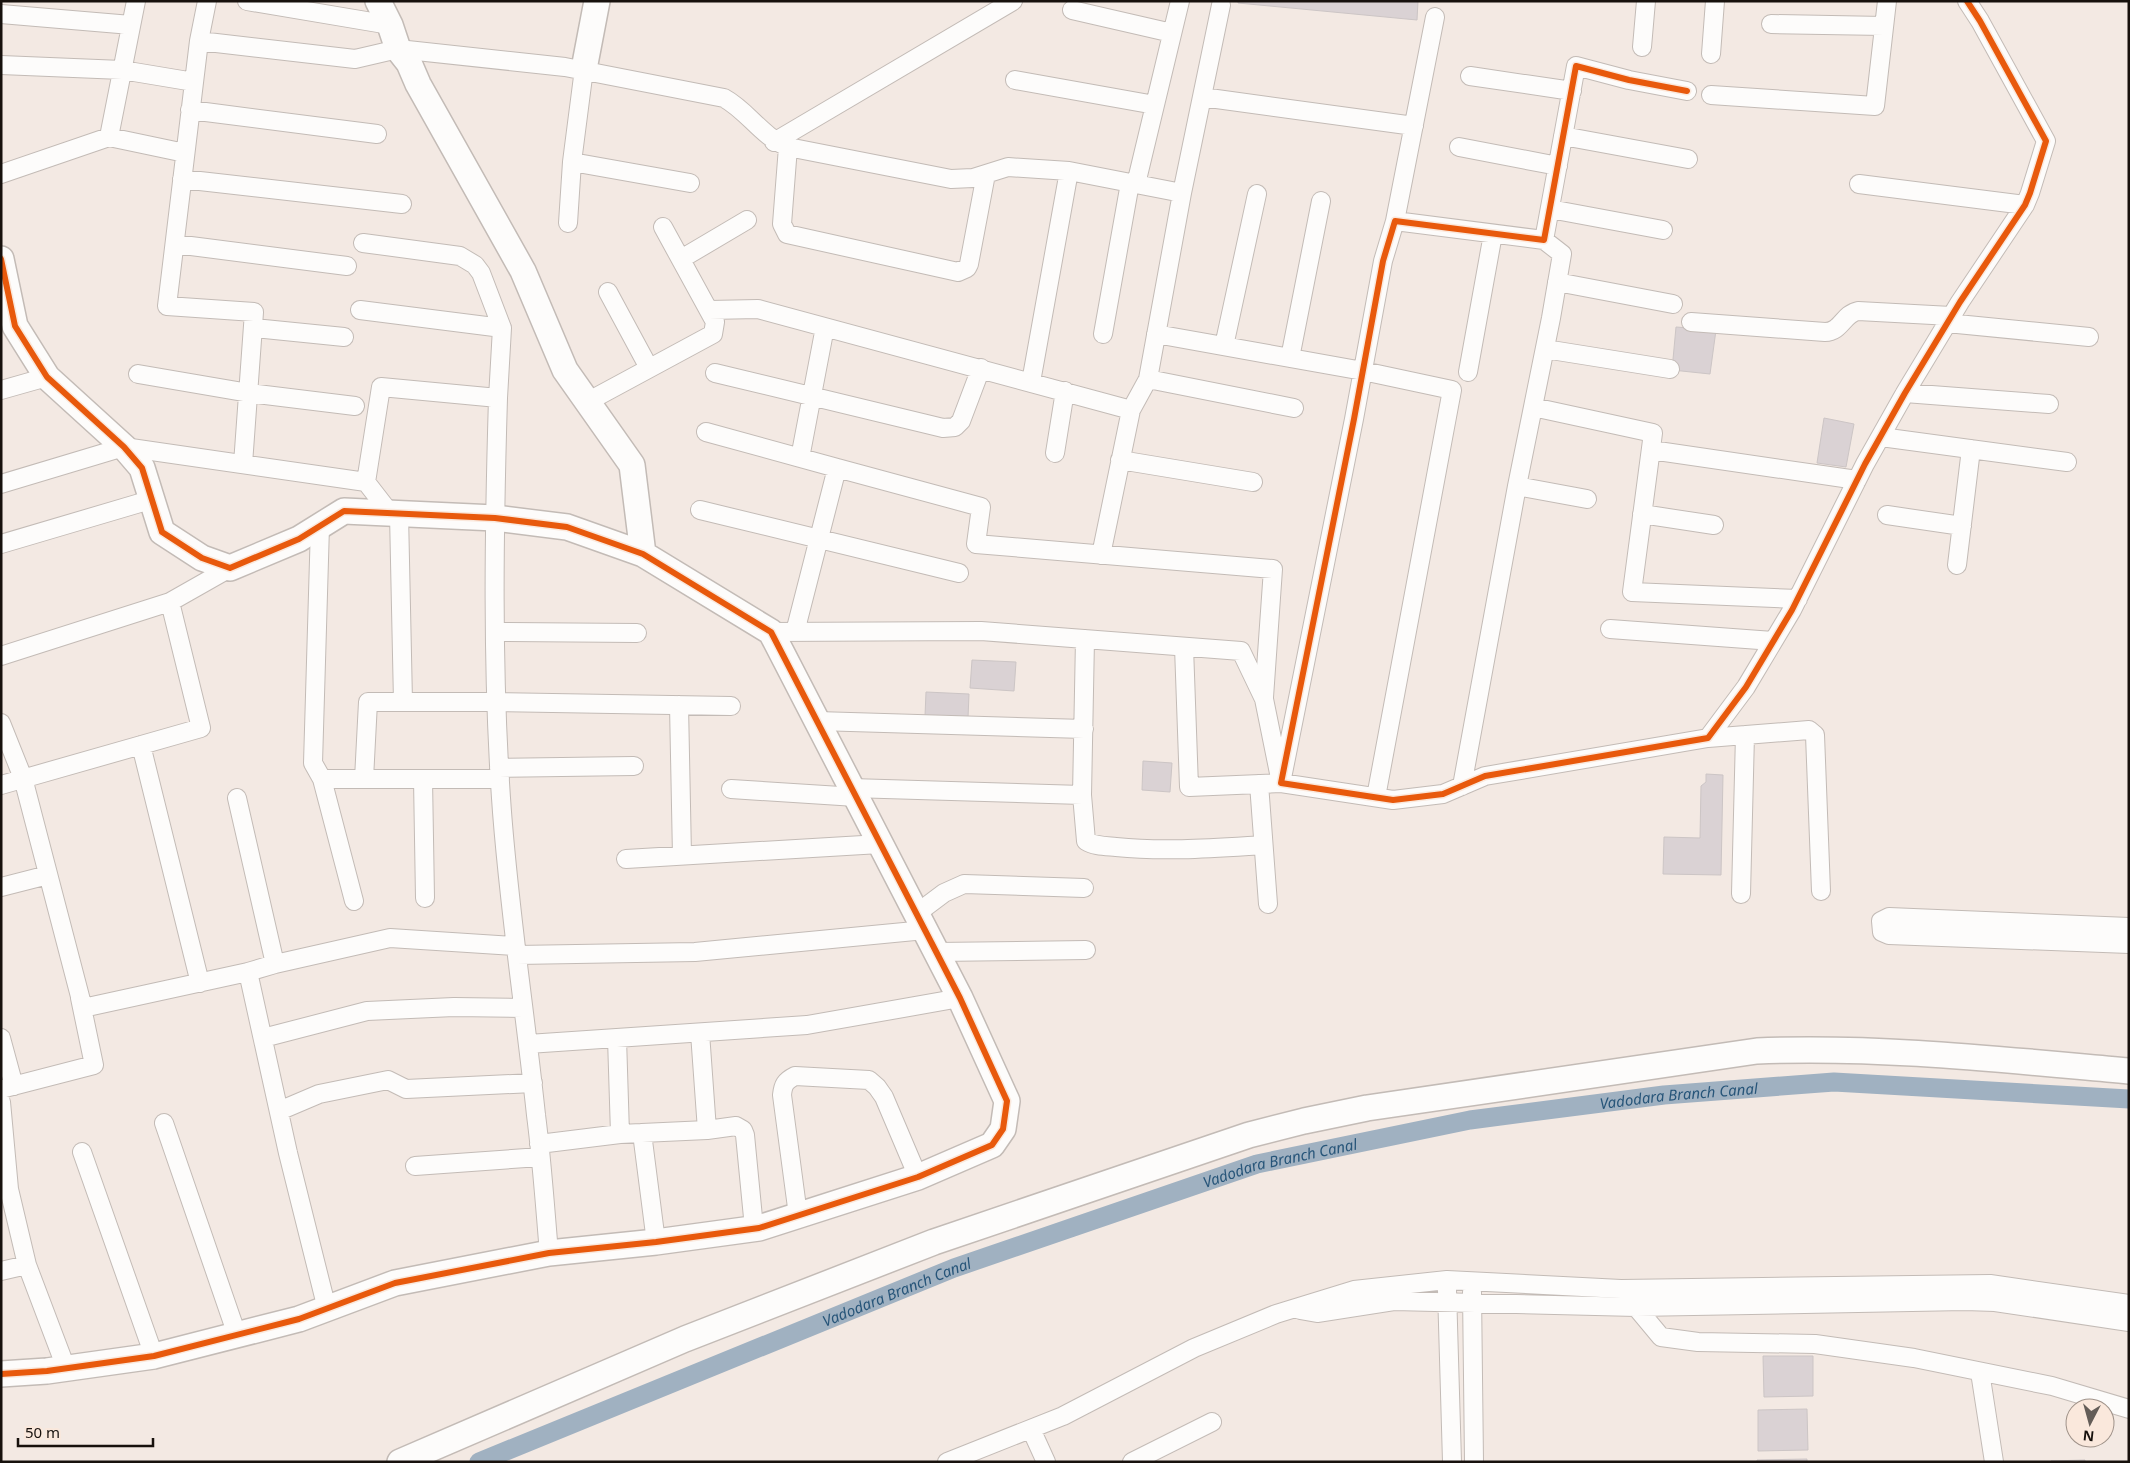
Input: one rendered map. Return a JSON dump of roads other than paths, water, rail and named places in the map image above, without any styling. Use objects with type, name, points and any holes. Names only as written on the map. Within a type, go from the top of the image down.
[{"type":"street","points":[[109,137],[136,1]]},
{"type":"street","points":[[207,1],[199,41],[190,110],[168,306],[254,312],[243,464]]},
{"type":"street","points":[[247,1],[390,25]]},
{"type":"street","points":[[378,1],[390,25],[398,49],[409,63],[418,84],[523,272],[565,370],[632,465],[643,554]]},
{"type":"street","points":[[568,223],[572,162],[584,69],[598,1]]},
{"type":"street","points":[[781,144],[1013,1]]},
{"type":"street","points":[[1103,334],[1133,183],[1155,105],[1180,1]]},
{"type":"street","points":[[1642,46],[1646,1]]},
{"type":"street","points":[[1711,54],[1715,1]]},
{"type":"street","points":[[1712,95],[1876,106],[1886,1]]},
{"type":"street","points":[[1708,738],[1746,687],[1774,641],[1798,599],[1857,480],[1905,393],[1949,319],[2030,193],[2046,141],[1967,1]]},
{"type":"street","points":[[1101,554],[1131,410],[1148,379],[1182,192],[1221,5]]},
{"type":"street","points":[[1072,10],[1172,32]]},
{"type":"street","points":[[1,14],[131,25]]},
{"type":"street","points":[[1281,783],[1383,261],[1395,221],[1435,17]]},
{"type":"street","points":[[1772,24],[1884,26]]},
{"type":"street","points":[[199,41],[355,59],[398,49],[584,69],[724,98],[737,105],[781,144],[951,179],[973,178],[1008,167],[1068,171],[1182,192]]},
{"type":"street","points":[[1,66],[122,70],[194,82]]},
{"type":"street","points":[[1544,240],[1576,66],[1628,80],[1687,90]]},
{"type":"street","points":[[1470,76],[1572,91]]},
{"type":"street","points":[[1015,80],[1155,105]]},
{"type":"street","points":[[1202,98],[1414,126]]},
{"type":"street","points":[[190,110],[377,134]]},
{"type":"street","points":[[1563,136],[1688,159]]},
{"type":"street","points":[[1,174],[109,137],[185,153]]},
{"type":"street","points":[[781,144],[782,224],[787,234],[958,272],[967,268],[969,264],[986,174]]},
{"type":"street","points":[[1458,147],[1558,166]]},
{"type":"street","points":[[572,162],[690,183]]},
{"type":"street","points":[[1031,382],[1068,171]]},
{"type":"street","points":[[182,179],[402,204]]},
{"type":"street","points":[[1860,184],[2024,205]]},
{"type":"street","points":[[1224,346],[1257,194]]},
{"type":"street","points":[[1290,358],[1320,200]]},
{"type":"street","points":[[1550,209],[1663,230]]},
{"type":"street","points":[[681,259],[747,220]]},
{"type":"street","points":[[1395,221],[1544,240],[1562,254],[1462,786]]},
{"type":"street","points":[[587,402],[713,334],[715,322],[663,227]]},
{"type":"street","points":[[1468,372],[1494,234]]},
{"type":"street","points":[[363,243],[460,256],[469,260],[481,273],[502,328],[494,518],[496,702],[500,774],[516,951],[533,1083],[549,1252]]},
{"type":"street","points":[[174,244],[347,266]]},
{"type":"street","points":[[1,259],[4,292],[15,326],[47,378],[124,447],[142,468],[150,500],[162,532],[202,558],[230,568]]},
{"type":"street","points":[[1557,282],[1673,304]]},
{"type":"street","points":[[608,292],[649,368]]},
{"type":"street","points":[[708,310],[758,309],[1131,410]]},
{"type":"street","points":[[360,310],[502,328]]},
{"type":"street","points":[[1691,322],[1832,332],[1838,329],[1849,315],[1858,311],[1949,319],[2089,336]]},
{"type":"street","points":[[800,458],[825,327]]},
{"type":"street","points":[[254,328],[344,337]]},
{"type":"street","points":[[1156,334],[1363,371],[1452,390],[1376,797]]},
{"type":"street","points":[[1545,349],[1670,369]]},
{"type":"street","points":[[715,373],[943,428],[955,427],[961,421],[981,368]]},
{"type":"street","points":[[138,374],[249,393],[355,406]]},
{"type":"street","points":[[1,390],[47,378]]},
{"type":"street","points":[[1148,379],[1294,408]]},
{"type":"street","points":[[366,482],[381,387],[498,398]]},
{"type":"street","points":[[1054,453],[1065,391]]},
{"type":"street","points":[[1905,393],[2049,404]]},
{"type":"street","points":[[1533,407],[1653,433],[1632,592],[1798,599]]},
{"type":"street","points":[[706,432],[981,507],[976,544],[1274,569],[1264,699]]},
{"type":"street","points":[[1881,437],[2067,462]]},
{"type":"street","points":[[1,484],[124,447],[366,482],[395,514],[403,702]]},
{"type":"street","points":[[1957,565],[1971,449]]},
{"type":"street","points":[[1651,450],[1857,480]]},
{"type":"street","points":[[1120,460],[1253,482]]},
{"type":"street","points":[[1,1374],[66,1368],[154,1356],[299,1319],[395,1283],[549,1252],[656,1242],[754,1228],[918,1177],[992,1146],[1003,1129],[1007,1101],[960,998],[817,722],[783,632],[819,539],[837,468]]},
{"type":"street","points":[[1517,486],[1587,499]]},
{"type":"street","points":[[1,544],[150,500]]},
{"type":"street","points":[[700,510],[959,573]]},
{"type":"street","points":[[1,656],[170,602],[230,568],[299,539],[344,511],[494,518],[567,528],[643,554],[783,632],[981,631],[1240,651],[1264,699],[1281,783]]},
{"type":"street","points":[[1642,514],[1714,525]]},
{"type":"street","points":[[1887,515],[1962,526]]},
{"type":"street","points":[[320,526],[313,763],[322,779],[354,901]]},
{"type":"street","points":[[1,785],[201,728],[170,602]]},
{"type":"street","points":[[1610,629],[1774,641]]},
{"type":"street","points":[[495,632],[637,633]]},
{"type":"street","points":[[1085,639],[1082,795],[1086,841],[1091,844],[1128,848],[1188,850],[1263,844]]},
{"type":"street","points":[[1184,647],[1189,787],[1281,783],[1393,800],[1443,794],[1485,776],[1708,738],[1809,730],[1815,735],[1821,891]]},
{"type":"street","points":[[364,779],[368,702],[731,706]]},
{"type":"street","points":[[679,706],[682,856]]},
{"type":"street","points":[[817,722],[1084,729]]},
{"type":"street","points":[[1,724],[23,778],[82,1008],[200,983],[390,938],[516,951],[695,952],[920,922],[944,893],[964,884],[1084,888]]},
{"type":"street","points":[[1741,894],[1746,735]]},
{"type":"street","points":[[141,745],[200,983]]},
{"type":"street","points":[[322,779],[422,779],[634,766]]},
{"type":"street","points":[[422,779],[425,898]]},
{"type":"street","points":[[1259,784],[1268,904]]},
{"type":"street","points":[[731,790],[1082,795]]},
{"type":"street","points":[[237,798],[275,964]]},
{"type":"street","points":[[626,859],[880,844]]},
{"type":"street","points":[[1,888],[48,875]]},
{"type":"street","points":[[2129,927],[1889,917],[1881,921],[1882,932],[1889,935],[2129,944]]},
{"type":"street","points":[[936,952],[1086,950]]},
{"type":"street","points":[[248,972],[278,1111],[327,1309]]},
{"type":"street","points":[[1,1038],[8,1087],[94,1066],[79,995]]},
{"type":"street","points":[[528,1044],[807,1026],[960,998]]},
{"type":"street","points":[[263,1038],[367,1011],[454,1007],[523,1008]]},
{"type":"street","points":[[700,1032],[707,1130]]},
{"type":"street","points":[[617,1038],[620,1134]]},
{"type":"street","points":[[400,1462],[685,1339],[934,1242],[1248,1135],[1304,1121],[1367,1108],[1757,1051],[1813,1049],[1910,1052],[2129,1071]]},
{"type":"street","points":[[798,1215],[782,1096],[783,1086],[787,1080],[795,1076],[860,1078],[873,1083],[884,1097],[918,1177]]},
{"type":"street","points":[[278,1111],[319,1094],[388,1080],[406,1089],[533,1083]]},
{"type":"street","points":[[1,1102],[5,1190],[27,1265],[66,1368]]},
{"type":"street","points":[[164,1123],[237,1335]]},
{"type":"street","points":[[415,1166],[540,1150],[620,1134],[707,1130],[736,1126],[743,1130],[745,1135],[754,1228]]},
{"type":"street","points":[[642,1133],[656,1242]]},
{"type":"street","points":[[82,1152],[154,1356]]},
{"type":"street","points":[[1,1271],[27,1265]]},
{"type":"street","points":[[1447,1280],[1446,1301],[1452,1462]]},
{"type":"street","points":[[947,1462],[1063,1416],[1194,1348],[1292,1309],[1354,1290],[1447,1280],[1621,1289],[1990,1284],[2129,1304]]},
{"type":"street","points":[[1473,1281],[1474,1462]]},
{"type":"street","points":[[1621,1289],[1661,1337],[1698,1342],[1816,1344],[1914,1358],[2052,1386],[2129,1409]]},
{"type":"street","points":[[1292,1309],[1317,1313],[1394,1301],[1636,1307],[1965,1301],[1995,1302],[2129,1322]]},
{"type":"street","points":[[1980,1372],[1994,1462]]},
{"type":"street","points":[[1132,1462],[1212,1422]]},
{"type":"street","points":[[1031,1429],[1046,1462]]},
{"type":"waterway","name":"Vadodara Branch Canal","points":[[479,1462],[954,1268],[1257,1164],[1470,1120],[1664,1095],[1834,1082],[2129,1099]]}]
